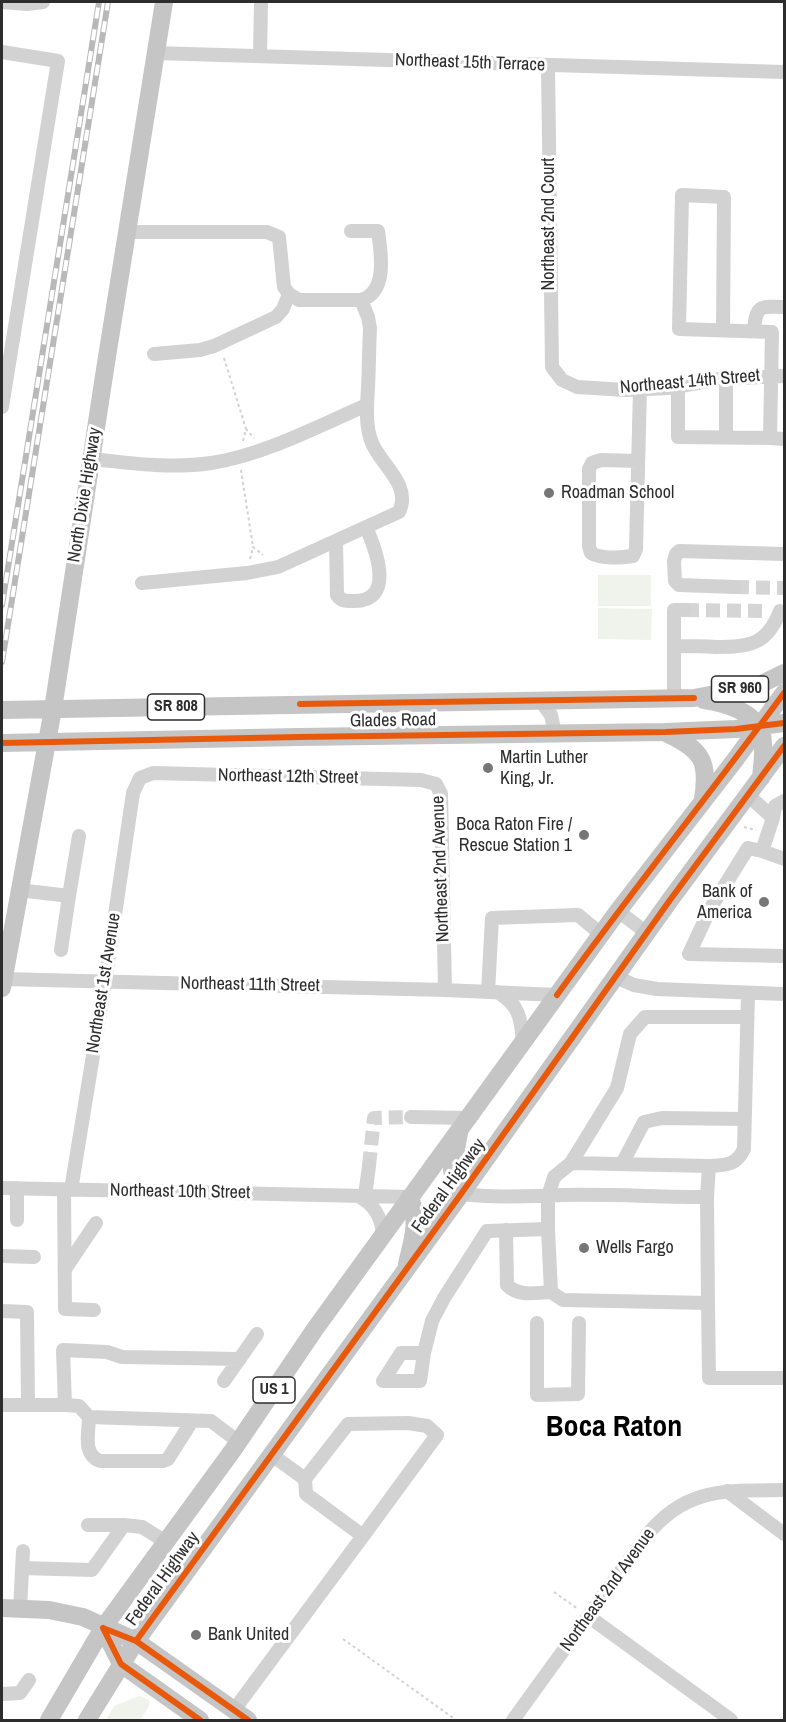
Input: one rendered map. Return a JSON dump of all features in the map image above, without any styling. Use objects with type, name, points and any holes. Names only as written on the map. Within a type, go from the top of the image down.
[{"type":"main road","name":"North Dixie Highway","points":[[2,983],[53,709],[126,232],[164,2]]},
{"type":"main road","name":"Glades Road","points":[[2,710],[694,698],[757,686],[784,673]]},
{"type":"main road","name":"US 1","points":[[703,801],[784,693]]},
{"type":"main road","points":[[694,698],[720,702],[754,721],[759,727],[763,746],[761,778]]},
{"type":"main road","name":"Glades Road","points":[[2,743],[665,732],[759,727],[784,723]]},
{"type":"main road","points":[[665,732],[687,742],[700,756],[706,779],[703,801]]},
{"type":"main road","name":"Federal Highway","points":[[87,1720],[136,1641],[784,746]]},
{"type":"main road","name":"Federal Highway","points":[[49,1720],[103,1628],[239,1442],[315,1329],[601,934],[703,801]]},
{"type":"main road","points":[[461,1194],[454,1181],[452,1170],[464,1123]]},
{"type":"main road","points":[[405,1272],[415,1229],[416,1213],[410,1197]]},
{"type":"main road","points":[[10,1609],[49,1610],[83,1617],[136,1641],[241,1715]]},
{"type":"main road","points":[[103,1628],[121,1664],[200,1720]]},
{"type":"street","points":[[2,2],[27,4],[43,2]]},
{"type":"street","points":[[260,56],[261,2]]},
{"type":"street","points":[[2,52],[58,61],[2,407]]},
{"type":"street","name":"Northeast 15th Terrace","points":[[155,53],[784,72]]},
{"type":"street","name":"Northeast 2nd Court","points":[[548,65],[550,344],[552,367],[562,380]]},
{"type":"street","points":[[723,330],[724,197],[682,195],[680,329],[778,332],[778,376],[770,438]]},
{"type":"street","points":[[126,232],[267,232],[279,237],[284,287],[289,294],[299,300],[361,300],[369,298],[375,290],[380,274],[378,231],[351,231]]},
{"type":"street","points":[[154,354],[200,350],[220,344],[276,317],[283,309],[289,294]]},
{"type":"street","points":[[142,583],[247,573],[278,567],[399,512],[403,505],[400,486],[372,444],[367,418],[370,328],[361,300]]},
{"type":"street","points":[[754,331],[755,316],[760,309],[768,306],[784,307]]},
{"type":"street","name":"Northeast 14th Street","points":[[562,380],[577,387],[640,389],[678,386],[726,378],[778,376]]},
{"type":"street","points":[[726,378],[726,437]]},
{"type":"street","points":[[678,386],[678,437],[784,439]]},
{"type":"street","points":[[638,461],[601,460],[592,463],[589,469],[589,546],[591,553],[596,556],[627,557],[633,555],[636,549],[640,389]]},
{"type":"street","points":[[91,459],[165,466],[212,463],[264,448],[367,405]]},
{"type":"street","points":[[336,541],[337,595],[339,599],[345,601],[365,602],[377,590],[379,579],[376,551],[366,527]]},
{"type":"street","points":[[735,587],[679,585],[675,581],[676,554],[679,551],[784,554]]},
{"type":"street","points":[[674,698],[674,610],[685,610]]},
{"type":"street","points":[[674,646],[740,647],[751,644],[770,631],[775,624],[777,612]]},
{"type":"street","points":[[540,700],[551,715],[555,734]]},
{"type":"street","name":"Northeast 12th Street","points":[[140,778],[153,773],[421,780],[436,784]]},
{"type":"street","name":"Northeast 1st Avenue","points":[[94,1310],[65,1309],[64,1269],[68,1190],[105,982],[133,793],[140,778]]},
{"type":"street","name":"Northeast 2nd Avenue","points":[[436,784],[441,794],[446,990]]},
{"type":"street","points":[[748,795],[773,818]]},
{"type":"street","points":[[762,851],[775,806],[784,801]]},
{"type":"street","points":[[61,950],[79,836]]},
{"type":"street","points":[[784,859],[748,848],[710,909],[689,954],[784,956]]},
{"type":"street","points":[[19,890],[69,896]]},
{"type":"street","points":[[618,911],[647,933]]},
{"type":"street","points":[[523,1042],[522,1028],[515,1006],[507,998],[492,992],[492,918],[578,915],[601,934]]},
{"type":"street","points":[[616,977],[634,985],[657,989],[784,994]]},
{"type":"street","name":"Northeast 11th Street","points":[[2,983],[105,982],[446,990],[557,995]]},
{"type":"street","points":[[709,1017],[710,991]]},
{"type":"street","points":[[571,1163],[709,1166],[727,1165],[740,1158],[744,1149],[748,993]]},
{"type":"street","points":[[551,1292],[548,1196],[554,1177],[571,1163],[617,1088],[630,1034],[645,1017],[747,1017]]},
{"type":"street","points":[[411,1117],[464,1123]]},
{"type":"street","points":[[622,1164],[644,1122],[662,1118],[744,1119]]},
{"type":"street","points":[[369,1166],[362,1196],[376,1211],[383,1234]]},
{"type":"street","points":[[709,1166],[707,1197],[709,1378],[784,1378]]},
{"type":"street","name":"Northeast 10th Street","points":[[2,1188],[410,1197]]},
{"type":"street","points":[[17,1188],[17,1220]]},
{"type":"street","points":[[461,1194],[480,1197],[564,1195],[707,1197]]},
{"type":"street","points":[[64,1269],[96,1223]]},
{"type":"street","points":[[424,1353],[432,1321],[487,1231],[548,1229]]},
{"type":"street","points":[[506,1230],[507,1285],[513,1291],[525,1294],[551,1292],[563,1300],[708,1304]]},
{"type":"street","points":[[2,1256],[34,1257]]},
{"type":"street","points":[[2,1311],[27,1312],[28,1405]]},
{"type":"street","points":[[537,1323],[537,1395],[578,1394],[579,1323]]},
{"type":"street","points":[[224,1381],[257,1334]]},
{"type":"street","points":[[65,1405],[63,1350],[107,1352],[122,1357],[240,1359]]},
{"type":"street","points":[[2,1404],[80,1406],[89,1417],[88,1451],[92,1458],[100,1461],[163,1461],[168,1459],[192,1421]]},
{"type":"street","points":[[89,1417],[211,1421],[239,1442]]},
{"type":"street","points":[[241,1715],[363,1536],[437,1435],[427,1426],[408,1423],[348,1424],[305,1479],[306,1494],[363,1536]]},
{"type":"street","points":[[272,1455],[305,1479]]},
{"type":"street","name":"Northeast 2nd Avenue","points":[[513,1720],[647,1535],[666,1515],[689,1500],[702,1495],[727,1491],[784,1490]]},
{"type":"street","points":[[727,1491],[784,1534]]},
{"type":"street","points":[[88,1525],[142,1527],[166,1542]]},
{"type":"street","points":[[22,1568],[92,1570],[124,1525]]},
{"type":"street","points":[[10,1609],[22,1568],[23,1551]]},
{"type":"street","points":[[588,1616],[731,1720]]},
{"type":"street","points":[[2,1694],[20,1693],[29,1680]]},
{"type":"path","points":[[220,344],[246,429],[264,448]]},
{"type":"path","points":[[246,429],[238,457],[253,547]]},
{"type":"path","points":[[554,1592],[588,1616]]},
{"type":"path","points":[[343,1639],[456,1720]]},
{"type":"shaded area","points":[[598,575],[651,575],[651,606],[598,606]]},
{"type":"shaded area","points":[[598,608],[652,609],[651,640],[598,639]]},
{"type":"shaded area","points":[[139,1696],[150,1701],[140,1720],[106,1720],[114,1706]]},
{"type":"tunnel","points":[[735,587],[784,588]]},
{"type":"tunnel","points":[[685,610],[766,611]]},
{"type":"tunnel","points":[[369,1166],[374,1118],[411,1117]]},
{"type":"railway","points":[[2,605],[99,2]]},
{"type":"railway","points":[[2,662],[108,2]]},
{"type":"cycle path","points":[[557,995],[784,693]]},
{"type":"cycle path","points":[[300,704],[694,698]]},
{"type":"cycle path","points":[[2,743],[665,732],[736,729],[784,723]]},
{"type":"cycle path","points":[[136,1641],[461,1194],[670,900],[784,746]]},
{"type":"cycle path","points":[[103,1628],[136,1641],[248,1720]]},
{"type":"cycle path","points":[[103,1628],[121,1664],[200,1720]]},
{"type":"place","name":"Roadman School","points":[[549,493]]},
{"type":"place","name":"Martin Luther King, Jr.","points":[[488,768]]},
{"type":"place","name":"Boca Raton Fire / Rescue Station 1","points":[[584,835]]},
{"type":"place","name":"Bank of America","points":[[764,902]]},
{"type":"place","name":"Wells Fargo","points":[[584,1248]]},
{"type":"place","name":"Bank United","points":[[196,1635]]},
{"type":"district","name":"Boca Raton","points":[[614,1428]]}]
